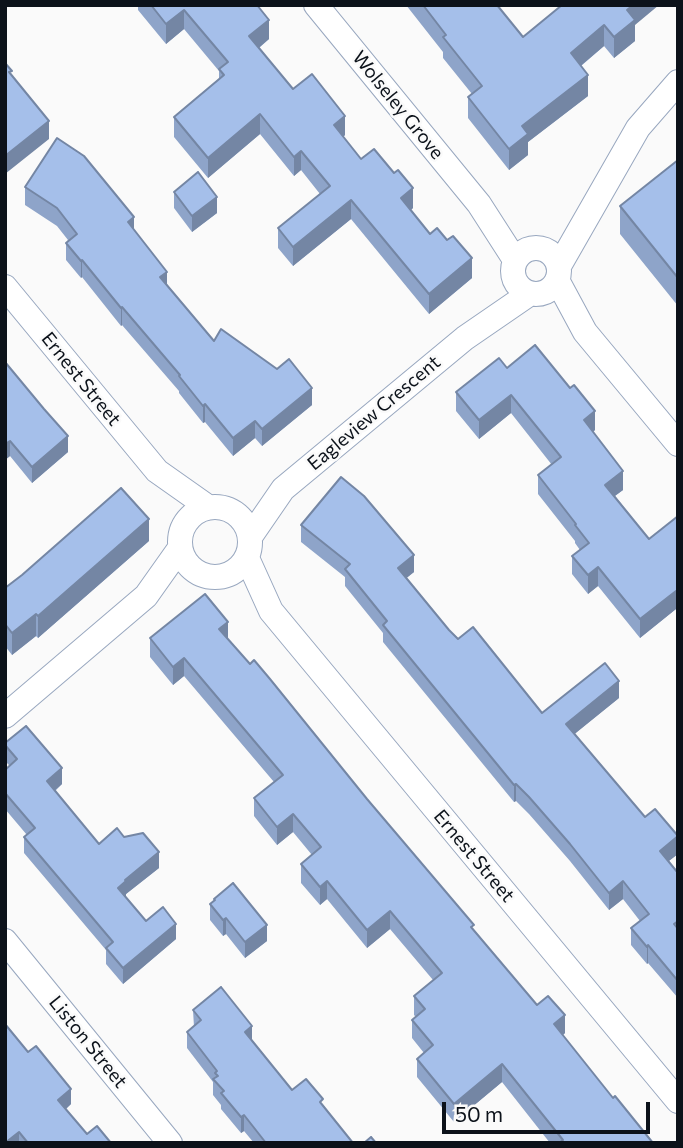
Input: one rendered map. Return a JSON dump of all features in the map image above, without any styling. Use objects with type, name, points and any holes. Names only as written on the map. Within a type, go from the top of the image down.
[{"type":"street","name":"Wolseley Grove","points":[[316,5],[480,204],[536,263],[585,332],[678,444]]},
{"type":"street","name":"Eagleview Crescent","points":[[465,338],[593,206],[638,128],[678,82]]},
{"type":"street","name":"Eagleview Crescent","points":[[248,548],[283,488],[465,338],[533,294],[549,291],[536,263]]},
{"type":"street","name":"Ernest Street","points":[[5,287],[157,471],[220,509]]},
{"type":"street","name":"Wolseley Grove","points":[[533,294],[585,332]]},
{"type":"street","name":"Ernest Street","points":[[157,471],[181,539]]},
{"type":"street","name":"Eagleview Crescent","points":[[220,509],[283,488]]},
{"type":"street","points":[[5,716],[146,596],[181,539],[188,519],[197,511],[220,509],[240,517],[247,527],[248,548],[240,567],[231,574],[211,576],[146,596]]},
{"type":"street","points":[[181,539],[184,559],[191,568],[211,576]]},
{"type":"street","name":"Ernest Street","points":[[248,548],[271,611],[678,1101]]},
{"type":"street","name":"Ernest Street","points":[[211,576],[271,611]]},
{"type":"street","name":"Liston Street","points":[[5,941],[170,1143]]},
{"type":"building","points":[[151,5],[257,5],[269,20],[249,36],[293,89],[312,74],[345,116],[334,125],[361,159],[374,149],[394,173],[398,170],[413,188],[401,198],[430,234],[437,228],[447,240],[453,236],[472,258],[429,294],[351,200],[293,247],[278,228],[330,186],[301,151],[294,157],[260,114],[208,158],[174,117],[224,75],[219,69],[228,62],[184,10],[166,24]]},
{"type":"building","points":[[423,5],[497,5],[523,37],[562,5],[633,5],[627,10],[635,20],[614,37],[604,25],[571,53],[588,75],[522,126],[528,134],[509,149],[468,97],[482,86],[443,37],[446,35]]},
{"type":"building","points":[[5,63],[12,71],[9,72],[49,121],[5,156]]},
{"type":"building","points":[[57,138],[84,156],[134,217],[128,222],[167,272],[160,277],[214,341],[221,329],[277,369],[289,359],[312,388],[262,429],[255,421],[233,438],[66,243],[77,234],[57,208],[25,187]]},
{"type":"building","points":[[678,160],[678,278],[620,206]]},
{"type":"building","points":[[198,172],[217,197],[192,216],[174,192]]},
{"type":"building","points":[[535,345],[570,388],[574,385],[595,411],[584,420],[623,471],[605,485],[649,539],[678,516],[678,593],[676,591],[640,619],[598,567],[588,575],[572,556],[589,543],[538,475],[561,457],[511,395],[479,420],[456,392],[499,358],[507,368]]},
{"type":"building","points":[[5,362],[68,436],[32,467],[10,441],[5,444]]},
{"type":"building","points":[[341,477],[364,496],[414,555],[398,568],[449,630],[458,639],[473,627],[542,713],[605,663],[619,681],[566,724],[645,817],[655,809],[678,836],[660,851],[678,873],[678,921],[674,924],[678,929],[678,981],[631,928],[649,914],[623,881],[609,893],[529,797],[514,785],[383,625],[387,621],[345,569],[350,564],[301,525]]},
{"type":"building","points":[[121,488],[149,519],[38,616],[36,614],[12,633],[5,624],[5,588]]},
{"type":"building","points":[[205,594],[228,622],[219,629],[250,664],[254,660],[537,1005],[548,996],[565,1015],[554,1024],[653,1143],[559,1143],[563,1140],[502,1064],[454,1104],[417,1059],[433,1045],[412,1020],[425,1009],[414,996],[442,973],[390,911],[367,930],[327,881],[320,887],[301,864],[321,847],[293,814],[277,827],[254,798],[283,775],[184,658],[173,667],[150,638]]},
{"type":"building","points":[[26,726],[62,768],[47,781],[99,844],[117,828],[124,837],[143,833],[159,852],[118,888],[146,921],[163,907],[176,924],[123,968],[106,948],[113,942],[24,837],[35,828],[5,793],[5,770],[17,759],[5,743]]},
{"type":"building","points":[[233,883],[267,925],[245,942],[226,918],[223,920],[210,904]]},
{"type":"building","points":[[221,987],[252,1026],[245,1032],[292,1090],[306,1079],[323,1099],[320,1102],[353,1143],[266,1143],[244,1115],[241,1117],[213,1079],[218,1076],[215,1073],[217,1071],[187,1032],[201,1020],[193,1010]]},
{"type":"building","points":[[5,1024],[28,1052],[36,1046],[71,1089],[58,1100],[87,1134],[97,1126],[111,1143],[28,1143],[19,1132],[5,1143]]},
{"type":"building","points":[[371,1137],[376,1143],[364,1143]]}]
